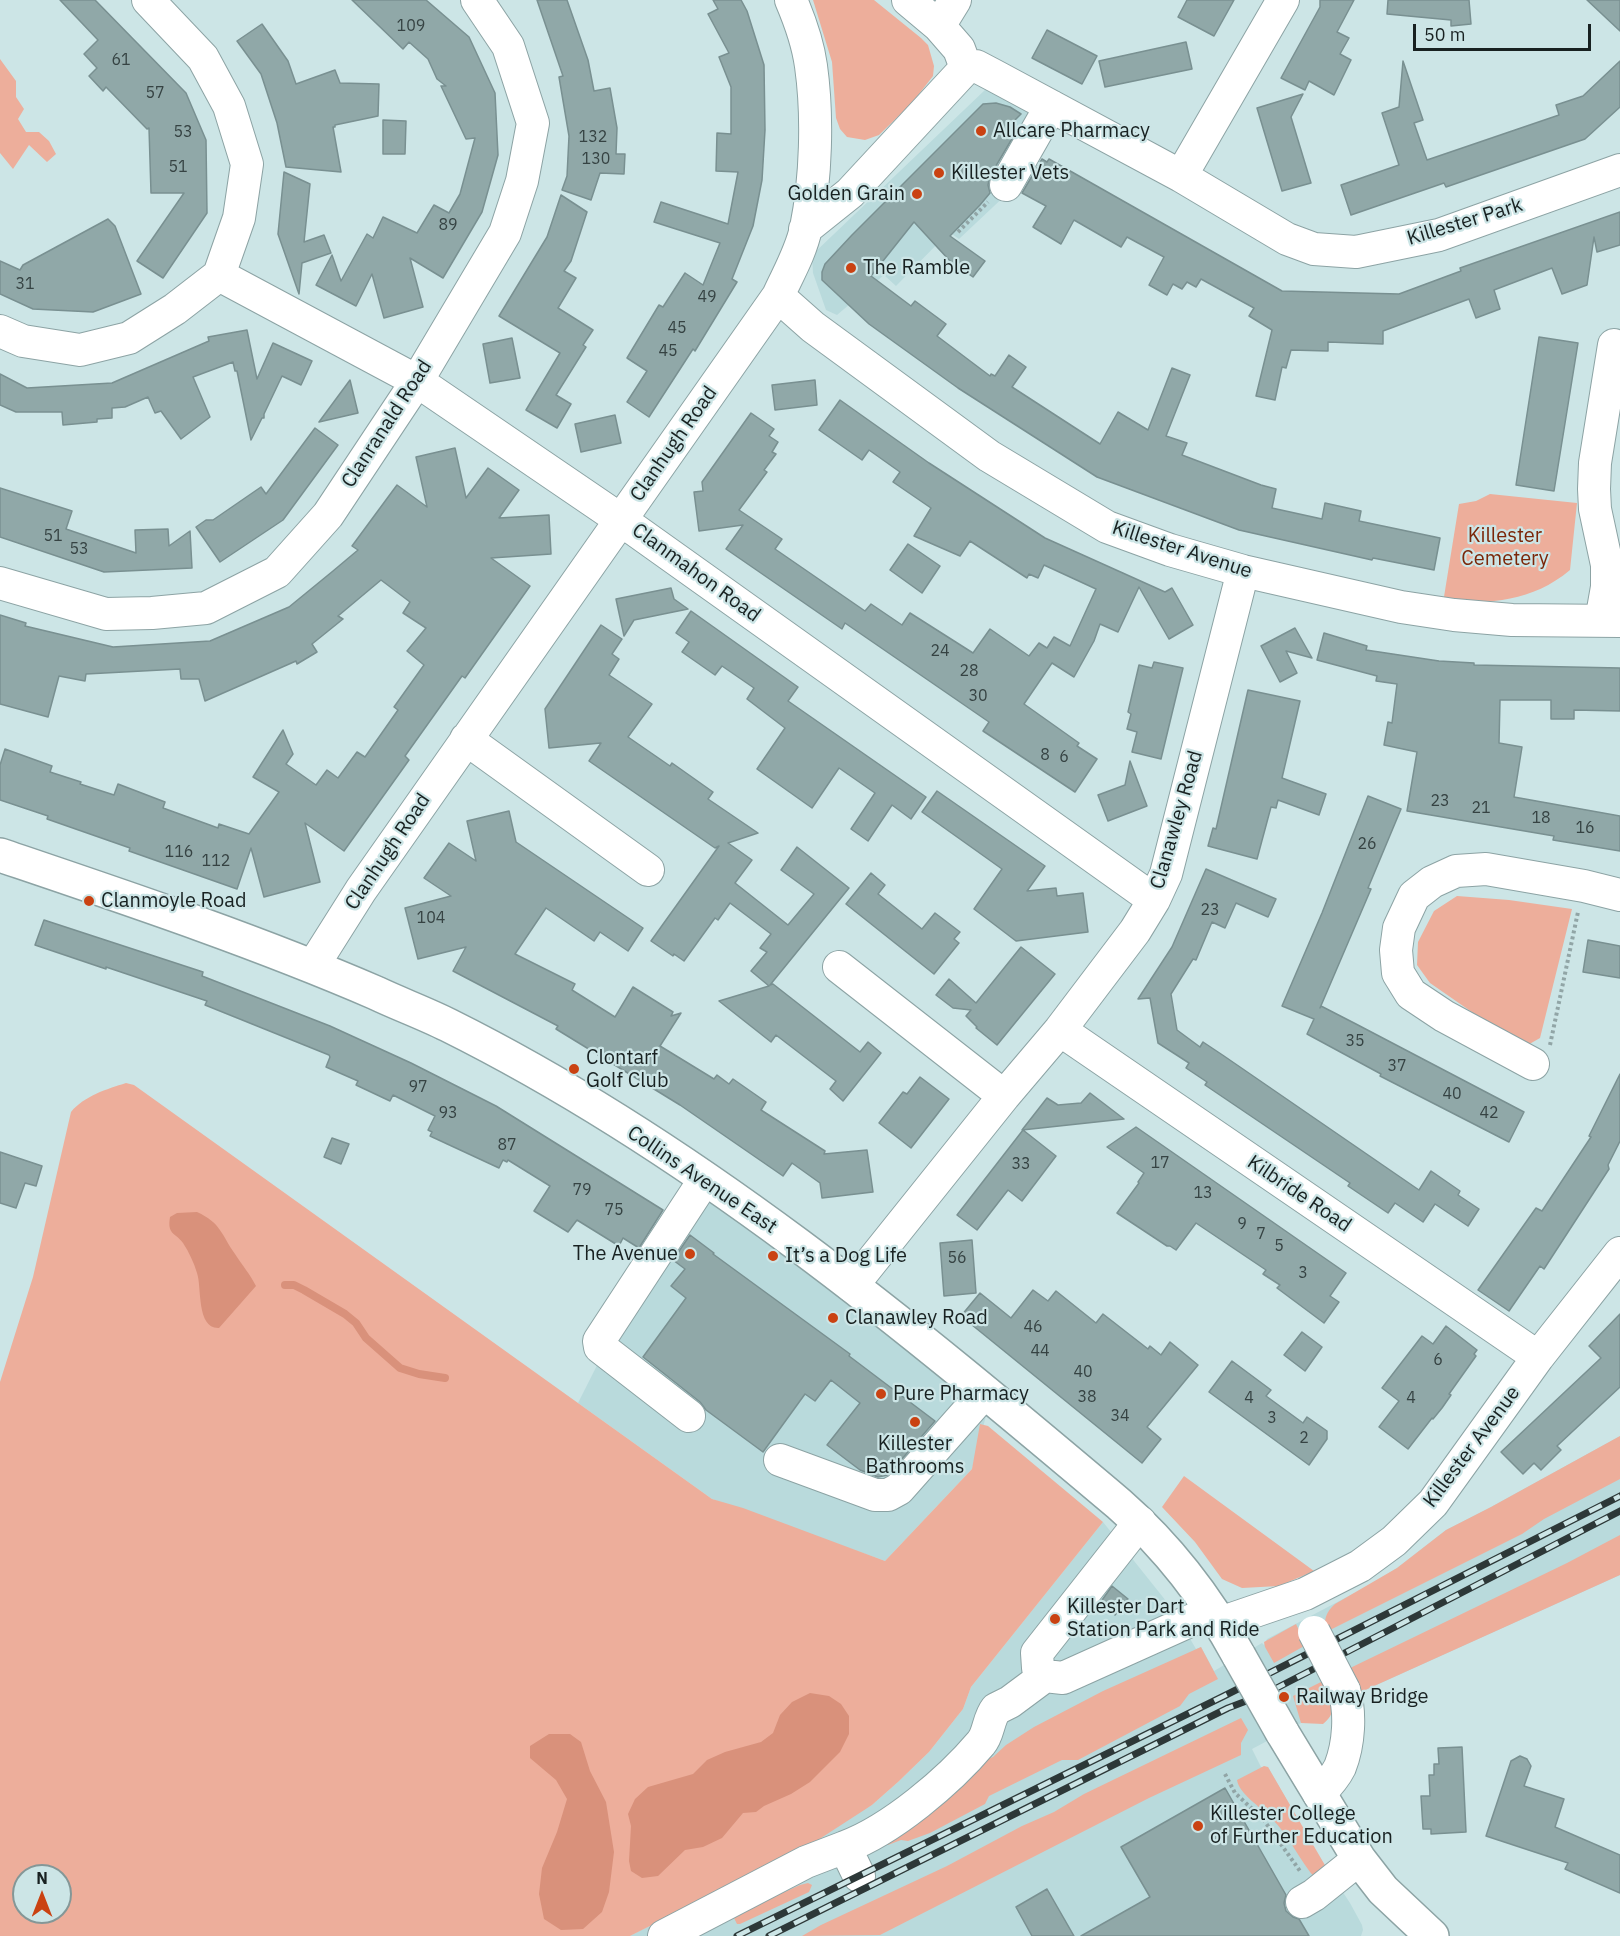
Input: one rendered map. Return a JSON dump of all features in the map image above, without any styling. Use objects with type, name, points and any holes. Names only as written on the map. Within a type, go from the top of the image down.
[{"type":"main road","name":"Collins Avenue East","points":[[0,855],[180,916],[313,966],[446,1024],[563,1087],[705,1179],[852,1286],[985,1392],[1140,1522],[1184,1572],[1216,1617],[1359,1859],[1383,1890],[1432,1936]]},
{"type":"street","points":[[0,331],[23,341],[80,350],[129,338],[175,309],[219,275],[239,218],[247,164],[229,106],[203,58],[148,0]]},
{"type":"street","name":"Clanranald Road","points":[[0,583],[106,614],[206,608],[277,572],[328,514],[417,381],[505,233],[522,181],[533,123],[508,46],[477,0]]},
{"type":"street","points":[[778,296],[806,229],[812,174],[814,128],[811,65],[791,0]]},
{"type":"street","points":[[806,229],[850,193],[966,68],[959,49],[939,26],[908,0]]},
{"type":"street","points":[[939,26],[955,0]]},
{"type":"street","points":[[1181,176],[1283,0]]},
{"type":"street","name":"Killester Park","points":[[966,68],[976,66],[1038,107],[1181,176],[1287,239],[1314,249],[1356,252],[1438,235],[1620,170]]},
{"type":"street","points":[[1006,185],[1038,107]]},
{"type":"street","name":"Clanmahon Road","points":[[219,275],[417,381],[621,520],[1154,900]]},
{"type":"street","name":"Clanhugh Road","points":[[313,966],[361,890],[778,296]]},
{"type":"street","name":"Killester Avenue","points":[[778,296],[813,327],[989,456],[1107,527],[1170,550],[1244,571],[1401,607],[1512,620],[1611,621]]},
{"type":"street","points":[[1611,621],[1607,565],[1595,509],[1594,489],[1595,463],[1614,345]]},
{"type":"street","name":"Clanawley Road","points":[[852,1286],[1004,1096],[1060,1030],[1136,931],[1154,900],[1166,874],[1244,571]]},
{"type":"street","points":[[466,739],[648,870]]},
{"type":"street","points":[[1533,1064],[1444,1016],[1411,994],[1398,974],[1396,950],[1399,928],[1414,897],[1432,882],[1456,871],[1485,869],[1584,886],[1620,895]]},
{"type":"street","points":[[839,968],[1004,1096]]},
{"type":"street","name":"Kilbride Road","points":[[1060,1030],[1538,1357]]},
{"type":"street","points":[[689,1416],[600,1347],[599,1341],[705,1179]]},
{"type":"street","name":"Killester Avenue","points":[[1045,1676],[1064,1678],[1216,1617],[1305,1594],[1360,1566],[1394,1541],[1433,1503],[1538,1357],[1620,1253]]},
{"type":"street","points":[[780,1460],[875,1495],[888,1495],[899,1489],[985,1392]]},
{"type":"street","points":[[664,1936],[806,1862],[873,1836],[943,1783],[982,1743],[996,1709],[1045,1676],[1038,1668],[1036,1653],[1140,1522]]},
{"type":"street","points":[[1305,1594],[1306,1615],[1344,1690],[1348,1717],[1346,1743],[1340,1767],[1319,1794]]},
{"type":"street","points":[[845,1847],[859,1876]]},
{"type":"street","points":[[1308,1898],[1359,1859]]},
{"type":"path","points":[[958,232],[1006,185]]},
{"type":"path","points":[[1533,1064],[1551,1044],[1584,886]]},
{"type":"path","points":[[1225,1774],[1235,1793],[1272,1830],[1308,1898]]},
{"type":"shaded area","points":[[986,89],[1057,121],[1010,191],[959,239],[949,232],[896,286],[884,275],[837,315],[826,310],[813,273],[812,255]]},
{"type":"shaded area","points":[[689,1183],[987,1412],[972,1469],[885,1561],[712,1499],[578,1403]]},
{"type":"shaded area","points":[[197,1212],[211,1220],[220,1230],[256,1286],[219,1328],[207,1322],[203,1315],[194,1265],[183,1243],[172,1233],[170,1227],[170,1217],[177,1213]]},
{"type":"shaded area","points":[[1620,1436],[1620,1575],[1352,1696],[1252,1749],[1261,1767],[1268,1767],[1317,1853],[1350,1903],[1362,1925],[1361,1936],[630,1936],[872,1805],[929,1752],[963,1709],[971,1687],[1103,1522],[1174,1611],[1196,1649],[1201,1647],[1214,1671],[1262,1643],[1264,1645],[1267,1639],[1397,1568],[1446,1530]]},
{"type":"shaded area","points":[[810,1693],[829,1696],[841,1704],[849,1716],[849,1734],[840,1752],[810,1782],[756,1812],[743,1813],[722,1838],[703,1847],[685,1850],[658,1876],[642,1878],[631,1871],[629,1861],[631,1826],[628,1814],[635,1799],[648,1787],[693,1774],[707,1760],[725,1752],[761,1742],[773,1733],[780,1715],[792,1702]]},
{"type":"shaded area","points":[[549,1734],[570,1734],[581,1742],[590,1771],[606,1802],[614,1852],[609,1892],[602,1912],[583,1929],[561,1930],[544,1919],[539,1894],[542,1868],[557,1832],[567,1799],[556,1780],[530,1758],[530,1746]]},
{"type":"green space","points":[[813,0],[874,0],[928,45],[934,66],[933,76],[912,103],[879,135],[865,140],[847,137],[840,129],[836,118],[832,62]]},
{"type":"green space","points":[[0,59],[16,81],[16,97],[24,109],[18,119],[26,132],[39,132],[49,141],[56,154],[47,162],[29,145],[13,169],[0,153]]},
{"type":"green space","name":"Killester Cemetery","points":[[1490,494],[1577,503],[1570,570],[1556,581],[1526,595],[1494,601],[1443,603],[1459,504],[1476,501]]},
{"type":"green space","points":[[1457,896],[1509,900],[1572,909],[1540,1038],[1526,1046],[1515,1042],[1430,983],[1417,965],[1418,942],[1434,911]]},
{"type":"green space","points":[[126,1083],[134,1085],[712,1499],[743,1508],[885,1561],[972,1469],[980,1424],[988,1426],[1103,1522],[971,1687],[963,1709],[929,1752],[872,1805],[804,1849],[630,1936],[0,1936],[0,1382],[33,1277],[71,1112],[89,1097]]},
{"type":"green space","points":[[1620,1436],[1620,1479],[1544,1519],[1522,1534],[1326,1632],[1326,1616],[1335,1604],[1397,1568],[1446,1530]]},
{"type":"green space","points":[[1184,1476],[1314,1571],[1279,1586],[1242,1588],[1222,1579],[1195,1542],[1162,1507]]},
{"type":"green space","points":[[1620,1535],[1620,1575],[1352,1696],[1346,1670]]},
{"type":"green space","points":[[1296,1624],[1306,1645],[1274,1663],[1264,1642]]},
{"type":"green space","points":[[1201,1647],[1218,1679],[1189,1694],[1180,1706],[1078,1760],[1062,1760],[989,1796],[985,1804],[930,1833],[908,1841],[901,1840],[882,1845],[974,1765],[993,1757],[1006,1745],[1034,1727],[1103,1691]]},
{"type":"green space","points":[[1325,1680],[1332,1704],[1331,1714],[1323,1724],[1301,1723],[1293,1696]]},
{"type":"green space","points":[[1241,1718],[1248,1730],[1241,1743],[1241,1755],[1149,1798],[880,1935],[802,1936],[947,1866],[1022,1826],[1054,1812],[1084,1794]]},
{"type":"green space","points":[[1264,1766],[1268,1767],[1326,1867],[1316,1879],[1278,1825],[1246,1795],[1239,1785],[1237,1780]]},
{"type":"green space","points":[[808,1883],[812,1885],[809,1892],[737,1924],[734,1918],[736,1914]]},
{"type":"building","points":[[60,0],[95,0],[186,93],[206,140],[207,213],[163,278],[137,261],[184,193],[151,193],[149,128],[147,129],[106,87],[103,91],[89,76],[97,68],[84,54],[98,40]]},
{"type":"building","points":[[352,0],[426,0],[469,37],[495,93],[498,155],[482,212],[443,278],[410,258],[423,307],[384,318],[372,274],[356,306],[316,285],[332,255],[341,281],[367,234],[373,238],[383,217],[417,233],[434,205],[449,213],[460,194],[475,138],[466,139],[441,86],[446,86],[437,79],[428,59],[409,42],[403,49]]},
{"type":"building","points":[[537,0],[567,0],[588,60],[594,91],[610,88],[617,128],[616,154],[625,154],[624,174],[600,173],[591,200],[562,190],[567,176],[569,136],[559,77],[563,76]]},
{"type":"building","points":[[713,0],[741,0],[747,11],[764,65],[765,130],[762,180],[753,226],[732,279],[737,282],[695,351],[693,349],[649,417],[627,402],[647,371],[627,358],[659,305],[663,307],[685,273],[703,285],[720,243],[654,222],[661,202],[728,224],[738,172],[716,171],[717,133],[731,134],[731,87],[719,57],[729,53],[708,14],[718,9]]},
{"type":"building","points":[[1187,0],[1234,0],[1214,36],[1178,17]]},
{"type":"building","points":[[1320,0],[1354,0],[1337,32],[1349,38],[1340,54],[1351,60],[1334,95],[1309,81],[1305,90],[1281,78],[1320,7]]},
{"type":"building","points":[[1388,0],[1469,0],[1471,24],[1451,26],[1451,20],[1387,14]]},
{"type":"building","points":[[1587,0],[1620,0],[1620,31]]},
{"type":"building","points":[[262,24],[288,61],[296,84],[335,70],[340,83],[379,84],[378,116],[333,127],[341,172],[286,167],[277,123],[261,74],[237,41]]},
{"type":"building","points":[[1047,30],[1097,56],[1082,84],[1032,58]]},
{"type":"building","points":[[1186,42],[1192,69],[1105,87],[1099,61]]},
{"type":"building","points":[[1403,61],[1423,120],[1414,123],[1427,160],[1559,115],[1556,105],[1583,96],[1620,61],[1620,107],[1585,139],[1446,187],[1444,183],[1351,215],[1341,185],[1399,165],[1382,113],[1399,107]]},
{"type":"building","points":[[1303,94],[1291,117],[1311,183],[1282,191],[1257,108]]},
{"type":"building","points":[[996,103],[1010,107],[1021,114],[1005,130],[1013,137],[990,176],[988,185],[990,193],[950,236],[985,261],[973,277],[950,261],[914,222],[871,276],[911,306],[915,301],[946,324],[937,336],[990,376],[991,374],[995,376],[1009,355],[1026,367],[1012,387],[1100,444],[1118,412],[1148,430],[1172,368],[1190,375],[1166,436],[1187,443],[1182,455],[1276,489],[1272,508],[1322,519],[1325,503],[1361,511],[1359,521],[1440,538],[1434,570],[1373,558],[1372,560],[1239,530],[1097,477],[958,388],[869,324],[822,280],[825,264],[852,235],[983,104]]},
{"type":"building","points":[[383,120],[406,121],[405,154],[383,154]]},
{"type":"building","points":[[1042,159],[1047,162],[1049,159],[1282,291],[1399,294],[1461,271],[1460,268],[1620,212],[1620,245],[1597,252],[1594,237],[1587,285],[1562,294],[1552,268],[1494,290],[1500,309],[1476,318],[1469,299],[1383,331],[1383,344],[1328,342],[1328,351],[1291,350],[1286,368],[1282,367],[1275,400],[1256,396],[1272,330],[1249,316],[1254,308],[1201,279],[1196,287],[1187,282],[1182,289],[1173,284],[1167,295],[1149,285],[1164,257],[1127,237],[1121,247],[1074,220],[1061,244],[1033,227],[1046,206],[1022,193]]},
{"type":"building","points":[[284,172],[310,184],[304,242],[324,235],[331,253],[302,263],[299,294],[278,234]]},
{"type":"building","points":[[561,195],[587,212],[571,261],[564,271],[576,278],[558,308],[593,330],[583,345],[586,347],[556,395],[571,404],[557,428],[526,410],[560,353],[499,316],[547,237]]},
{"type":"building","points":[[108,219],[115,226],[141,294],[93,312],[33,309],[0,294],[0,261],[20,270],[23,265]]},
{"type":"building","points":[[247,330],[257,379],[273,343],[312,361],[301,385],[282,376],[264,418],[251,440],[237,371],[235,371],[233,362],[193,377],[210,417],[181,439],[161,411],[155,413],[148,397],[125,407],[112,408],[112,418],[97,419],[97,422],[63,425],[62,412],[16,412],[0,405],[0,374],[27,388],[112,383],[209,341],[208,337]]},
{"type":"building","points":[[1539,337],[1578,343],[1554,491],[1516,485]]},
{"type":"building","points":[[512,338],[520,378],[490,383],[483,344]]},
{"type":"building","points":[[350,380],[358,413],[319,422]]},
{"type":"building","points":[[815,380],[817,405],[775,410],[772,385]]},
{"type":"building","points":[[840,400],[929,463],[1045,538],[1165,592],[1172,588],[1193,625],[1169,639],[1139,587],[1118,632],[1100,624],[1094,641],[1074,677],[1052,663],[1024,704],[1079,743],[1077,746],[1097,759],[1075,792],[983,731],[989,722],[845,623],[842,629],[726,549],[743,525],[699,531],[694,492],[703,491],[702,482],[751,413],[774,429],[769,436],[778,442],[772,452],[776,454],[764,470],[767,472],[739,510],[782,539],[775,549],[865,611],[871,604],[902,625],[910,613],[973,653],[990,629],[1029,656],[1039,643],[1047,648],[1054,637],[1070,646],[1096,589],[1044,565],[1038,578],[1029,574],[1027,578],[970,541],[960,556],[914,536],[931,508],[893,482],[900,472],[869,450],[862,460],[819,430]]},
{"type":"building","points":[[615,415],[621,443],[581,452],[575,424]]},
{"type":"building","points":[[315,428],[338,445],[283,520],[220,562],[196,527],[206,520],[213,520],[261,487],[266,494]]},
{"type":"building","points":[[455,448],[466,498],[488,468],[519,490],[499,518],[549,515],[551,554],[491,558],[530,586],[465,678],[462,676],[405,756],[409,760],[344,851],[305,823],[320,882],[264,897],[251,848],[237,889],[129,851],[130,848],[0,800],[0,765],[5,749],[52,766],[50,772],[81,782],[80,784],[114,795],[118,784],[165,802],[163,808],[218,828],[219,824],[249,834],[279,792],[253,777],[283,730],[293,754],[286,764],[316,785],[327,770],[338,778],[357,752],[365,757],[398,710],[394,707],[424,665],[407,651],[426,628],[403,613],[410,602],[381,580],[338,616],[343,619],[312,644],[317,652],[297,664],[296,661],[205,701],[199,679],[181,679],[180,669],[86,674],[85,681],[59,676],[48,717],[0,704],[0,615],[26,623],[25,626],[113,647],[210,641],[289,607],[333,571],[358,550],[352,546],[397,485],[427,507],[416,457]]},
{"type":"building","points":[[0,488],[72,511],[66,529],[136,553],[135,530],[168,529],[169,546],[190,531],[192,568],[104,572],[0,537]]},
{"type":"building","points":[[908,544],[940,566],[922,593],[890,570]]},
{"type":"building","points":[[671,588],[674,599],[688,609],[634,620],[624,636],[616,599]]},
{"type":"building","points":[[691,611],[798,687],[788,701],[926,797],[911,819],[892,805],[868,841],[851,829],[875,793],[839,768],[812,808],[757,769],[785,728],[747,699],[754,688],[722,666],[715,675],[682,652],[689,642],[676,633]]},
{"type":"building","points":[[601,625],[622,639],[612,654],[619,659],[609,675],[652,704],[628,737],[670,766],[672,763],[713,792],[708,799],[758,833],[728,843],[752,860],[735,883],[788,925],[814,894],[781,870],[797,847],[849,888],[770,985],[773,984],[860,1052],[868,1042],[881,1053],[843,1101],[830,1089],[836,1081],[776,1035],[771,1042],[719,1001],[769,986],[751,971],[767,952],[760,948],[771,934],[730,903],[718,920],[715,918],[684,961],[651,941],[719,846],[715,848],[589,761],[601,743],[549,748],[545,709]]},
{"type":"building","points":[[1295,628],[1312,658],[1286,651],[1297,673],[1280,682],[1261,646]]},
{"type":"building","points":[[1324,633],[1367,646],[1366,650],[1439,661],[1474,663],[1474,665],[1620,668],[1620,711],[1574,710],[1574,719],[1551,719],[1551,700],[1500,700],[1499,743],[1522,747],[1514,797],[1620,816],[1620,851],[1553,840],[1554,836],[1407,811],[1417,752],[1384,745],[1388,722],[1392,723],[1397,684],[1376,681],[1377,676],[1317,660]]},
{"type":"building","points":[[1154,662],[1183,668],[1161,759],[1132,752],[1137,732],[1127,729],[1131,714],[1128,712],[1139,665],[1152,668]]},
{"type":"building","points":[[1248,690],[1300,701],[1282,778],[1326,794],[1319,815],[1278,800],[1276,808],[1271,807],[1257,859],[1208,846],[1213,828],[1216,829]]},
{"type":"building","points":[[1130,761],[1147,806],[1108,821],[1098,795],[1125,785]]},
{"type":"building","points":[[937,791],[1045,866],[1027,891],[1056,888],[1057,896],[1083,893],[1088,932],[1016,941],[974,909],[1002,869],[922,812]]},
{"type":"building","points":[[1368,796],[1401,809],[1368,888],[1371,889],[1320,1008],[1321,1006],[1524,1112],[1509,1142],[1380,1076],[1381,1074],[1307,1034],[1314,1019],[1282,1006]]},
{"type":"building","points":[[509,811],[516,842],[643,928],[628,951],[600,932],[594,941],[546,908],[515,954],[575,984],[572,990],[615,1017],[633,987],[673,1012],[671,1016],[681,1013],[660,1046],[714,1079],[717,1075],[729,1084],[733,1079],[766,1102],[761,1110],[825,1151],[824,1154],[867,1150],[873,1192],[822,1198],[820,1183],[792,1163],[783,1176],[680,1105],[556,1029],[558,1026],[453,971],[466,947],[418,959],[405,908],[451,896],[424,878],[449,843],[476,861],[467,821]]},
{"type":"building","points":[[1206,869],[1276,899],[1268,917],[1236,903],[1225,928],[1212,922],[1196,960],[1193,959],[1171,994],[1177,1030],[1200,1047],[1203,1042],[1419,1190],[1431,1171],[1460,1191],[1458,1195],[1479,1209],[1468,1226],[1435,1204],[1423,1222],[1395,1203],[1388,1213],[1348,1186],[1350,1183],[1205,1085],[1207,1082],[1186,1068],[1189,1063],[1158,1043],[1150,998],[1138,999],[1172,947]]},
{"type":"building","points":[[871,873],[885,885],[878,894],[922,929],[935,913],[960,932],[954,939],[959,943],[934,974],[846,904]]},
{"type":"building","points":[[44,920],[203,972],[202,976],[330,1026],[411,1063],[496,1106],[663,1210],[639,1248],[623,1238],[619,1246],[577,1220],[568,1232],[534,1211],[550,1186],[508,1160],[507,1162],[503,1160],[499,1168],[430,1136],[432,1132],[428,1130],[435,1116],[393,1095],[390,1101],[356,1085],[358,1081],[326,1067],[329,1055],[205,1005],[207,1001],[35,945]]},
{"type":"building","points":[[1588,940],[1620,946],[1620,978],[1583,972]]},
{"type":"building","points":[[1021,947],[1055,974],[997,1045],[976,1028],[966,1016],[971,1010],[953,1008],[936,995],[949,979],[976,1003]]},
{"type":"building","points":[[1620,1074],[1620,1141],[1608,1165],[1609,1169],[1544,1269],[1540,1266],[1509,1311],[1478,1290],[1536,1208],[1542,1211],[1591,1137],[1589,1136]]},
{"type":"building","points":[[920,1077],[949,1099],[911,1148],[879,1123],[903,1092],[907,1094]]},
{"type":"building","points":[[1090,1093],[1124,1119],[1022,1130],[1047,1098],[1058,1105],[1081,1103]]},
{"type":"building","points":[[1136,1127],[1346,1273],[1330,1296],[1339,1302],[1324,1323],[1277,1288],[1280,1285],[1263,1274],[1266,1270],[1196,1223],[1176,1250],[1117,1213],[1144,1173],[1107,1147]]},
{"type":"building","points":[[1023,1130],[1056,1156],[1022,1201],[1008,1190],[977,1230],[957,1215]]},
{"type":"building","points":[[332,1138],[349,1144],[341,1164],[324,1157]]},
{"type":"building","points":[[0,1152],[42,1166],[36,1186],[25,1183],[16,1208],[0,1203]]},
{"type":"building","points":[[690,1235],[850,1354],[849,1356],[935,1421],[888,1475],[878,1477],[860,1470],[827,1445],[860,1403],[831,1380],[815,1401],[805,1394],[763,1452],[706,1410],[700,1402],[643,1357],[686,1298],[671,1286],[685,1269],[673,1260]]},
{"type":"building","points":[[972,1240],[976,1293],[944,1296],[940,1243]]},
{"type":"building","points":[[1033,1290],[1048,1301],[1056,1291],[1096,1323],[1103,1314],[1148,1349],[1150,1346],[1161,1355],[1170,1342],[1198,1365],[1147,1427],[1161,1439],[1142,1463],[961,1316],[980,1293],[1011,1318]]},
{"type":"building","points":[[1620,1314],[1620,1387],[1557,1446],[1561,1450],[1541,1470],[1534,1463],[1523,1474],[1501,1452],[1601,1358],[1589,1346]]},
{"type":"building","points":[[1446,1326],[1477,1350],[1474,1354],[1476,1356],[1449,1394],[1451,1395],[1442,1408],[1408,1449],[1379,1427],[1399,1401],[1382,1388],[1422,1336],[1433,1344]]},
{"type":"building","points":[[1302,1332],[1322,1347],[1305,1371],[1284,1355]]},
{"type":"building","points":[[1232,1361],[1271,1390],[1266,1396],[1303,1423],[1307,1417],[1327,1431],[1327,1439],[1309,1465],[1209,1392]]},
{"type":"building","points":[[1112,1586],[1128,1599],[1115,1615],[1100,1603]]},
{"type":"building","points":[[1462,1747],[1466,1832],[1431,1834],[1431,1829],[1423,1829],[1421,1796],[1430,1796],[1429,1775],[1434,1775],[1434,1764],[1439,1764],[1438,1748]]},
{"type":"building","points":[[1520,1756],[1527,1759],[1531,1766],[1524,1786],[1564,1799],[1555,1827],[1620,1855],[1620,1893],[1565,1869],[1568,1863],[1486,1836],[1511,1761]]},
{"type":"building","points":[[1225,1788],[1286,1895],[1284,1903],[1286,1911],[1299,1919],[1309,1936],[1081,1936],[1150,1897],[1121,1847]]},
{"type":"building","points":[[1047,1889],[1074,1936],[1032,1936],[1016,1907]]},
{"type":"waterway","points":[[285,1285],[294,1285],[345,1314],[356,1323],[366,1338],[400,1368],[445,1378]]},
{"type":"railway","points":[[737,1936],[1224,1696],[1620,1496]]},
{"type":"railway","points":[[769,1936],[1228,1708],[1267,1693],[1620,1511]]},
{"type":"place","name":"Allcare Pharmacy","points":[[981,131]]},
{"type":"place","name":"Killester Vets","points":[[939,173]]},
{"type":"place","name":"Golden Grain","points":[[917,194]]},
{"type":"place","name":"The Ramble","points":[[851,268]]},
{"type":"place","name":"Clanmoyle Road","points":[[89,901]]},
{"type":"place","name":"Clontarf Golf Club","points":[[574,1069]]},
{"type":"place","name":"The Avenue","points":[[690,1254]]},
{"type":"place","name":"It’s a Dog Life","points":[[773,1256]]},
{"type":"place","name":"Clanawley Road","points":[[833,1318]]},
{"type":"place","name":"Pure Pharmacy","points":[[881,1394]]},
{"type":"place","name":"Killester Bathrooms","points":[[915,1422]]},
{"type":"place","name":"Killester Dart Station Park and Ride","points":[[1055,1619]]},
{"type":"place","name":"Railway Bridge","points":[[1284,1697]]},
{"type":"place","name":"Killester College of Further Education","points":[[1198,1826]]}]
